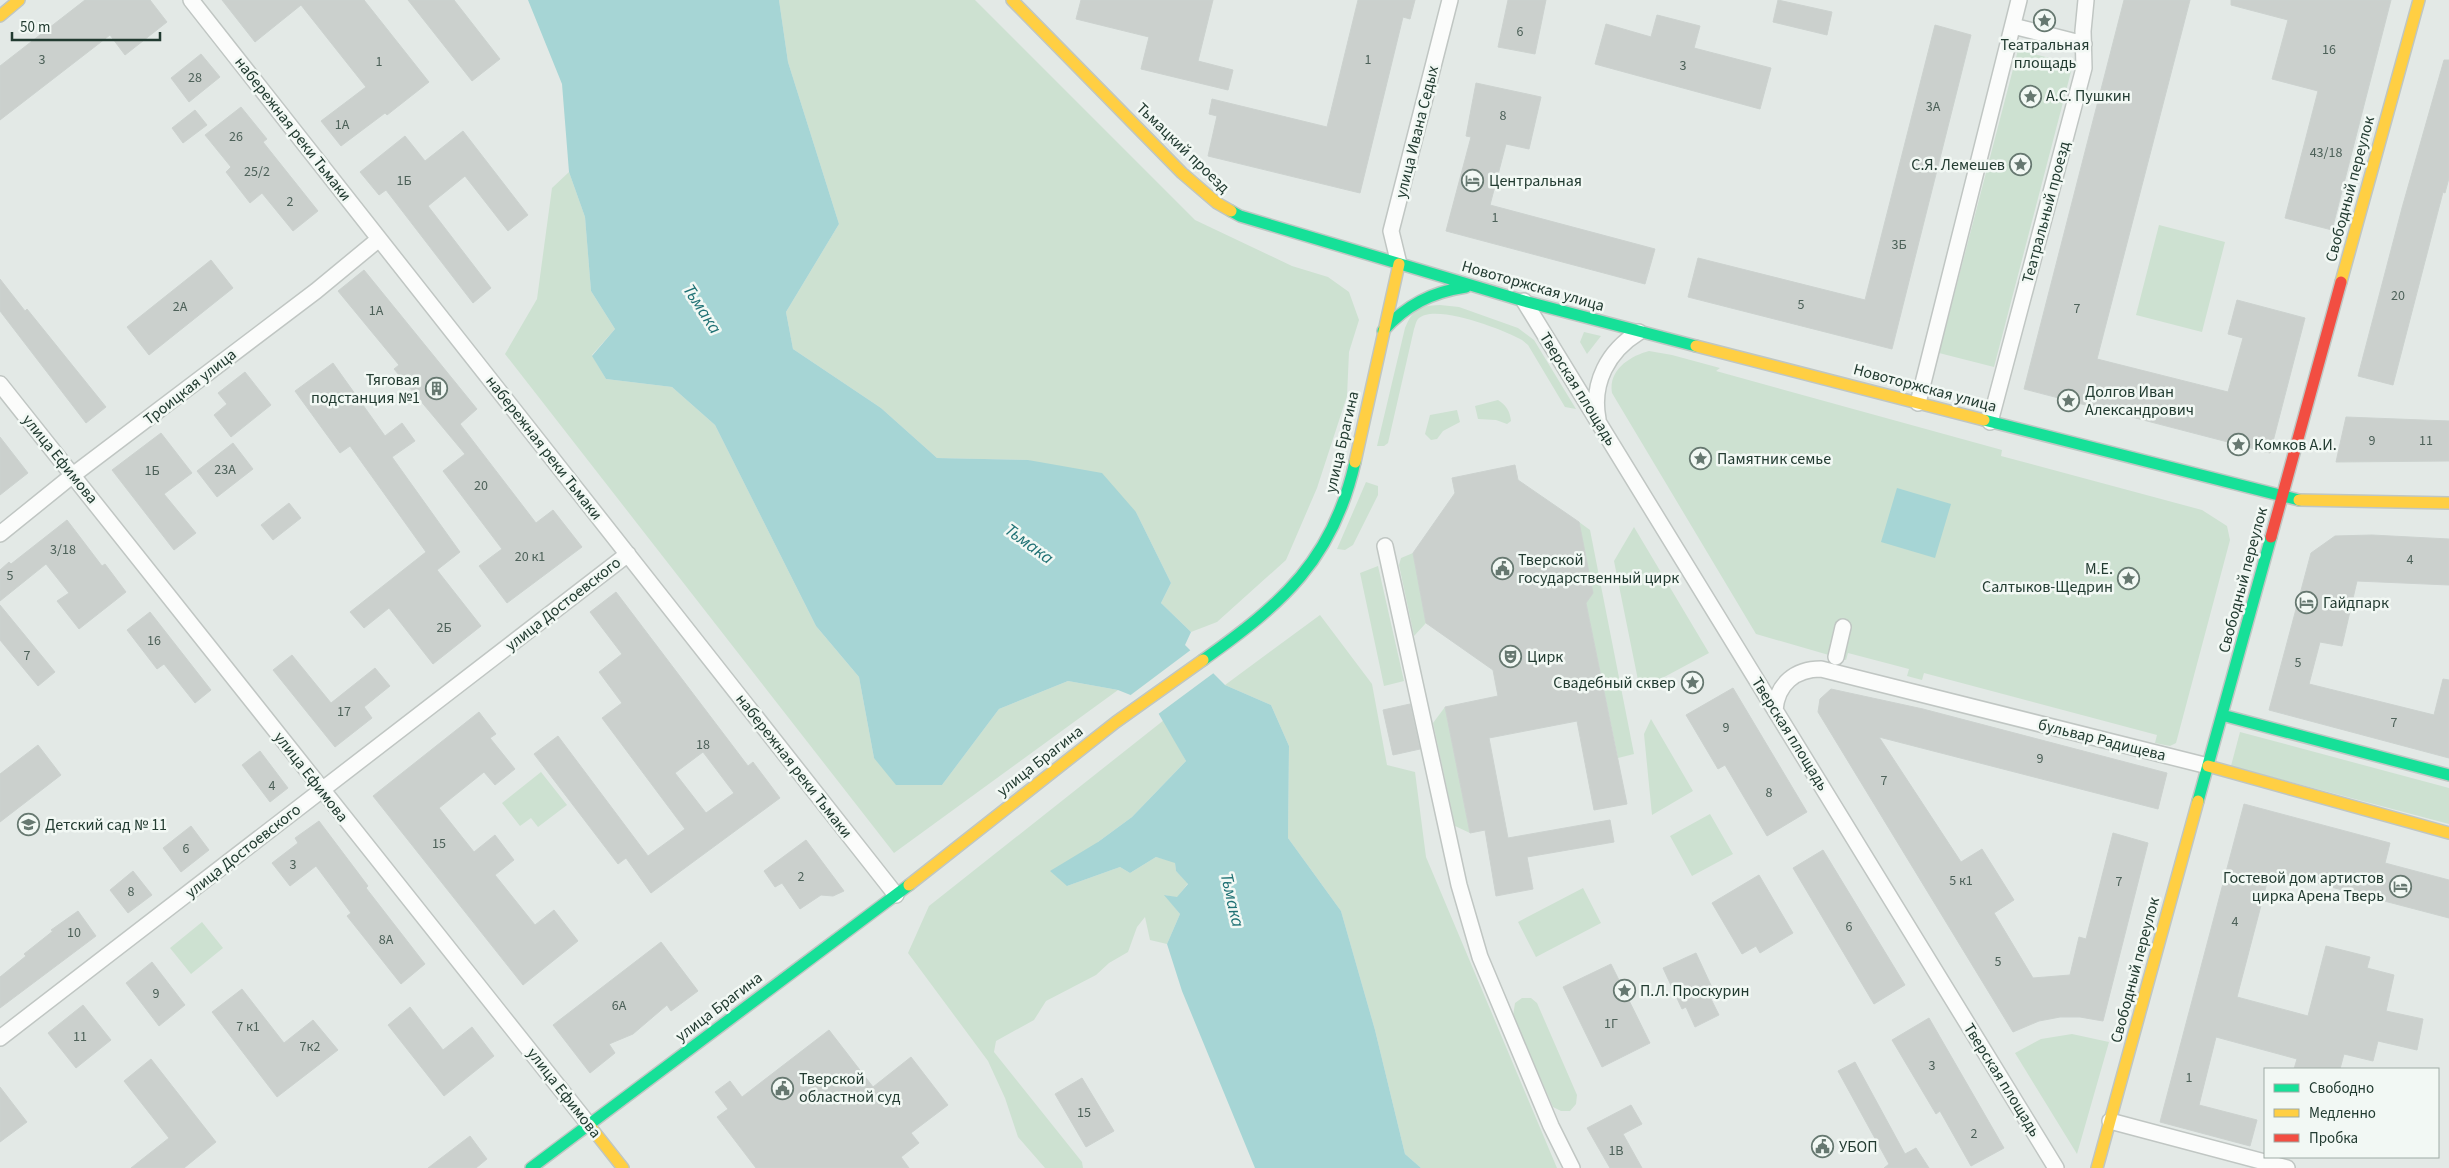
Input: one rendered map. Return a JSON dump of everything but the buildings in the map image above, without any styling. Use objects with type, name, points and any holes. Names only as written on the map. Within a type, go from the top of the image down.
[{"type":"street","points":[[0,16],[19,0]]},
{"type":"street","name":"набережная реки Тьмаки","points":[[191,0],[896,895]]},
{"type":"street","name":"Тьмацкий проезд","points":[[1012,0],[1182,173],[1223,208],[1240,216],[1399,264]]},
{"type":"street","name":"улица Ивана Седых","points":[[1399,264],[1391,232],[1450,0]]},
{"type":"street","points":[[1918,403],[2019,0]]},
{"type":"street","name":"Театральный проезд","points":[[1990,422],[2084,68],[2086,0]]},
{"type":"street","name":"Свободный переулок","points":[[2097,1168],[2419,0]]},
{"type":"street","points":[[2013,26],[2084,44]]},
{"type":"street","name":"Троицкая улица","points":[[0,534],[73,475],[171,402],[379,239]]},
{"type":"street","name":"Новоторжская улица","points":[[1399,264],[1524,301],[1639,332],[2282,497],[2308,502],[2449,503]]},
{"type":"street","name":"улица Брагина","points":[[531,1168],[896,895],[1116,722],[1252,625],[1277,604],[1319,554],[1332,532],[1351,484],[1399,264]]},
{"type":"street","points":[[1383,331],[1401,313],[1419,300],[1444,290],[1472,286]]},
{"type":"street","name":"Тверская площадь","points":[[1524,301],[2056,1168]]},
{"type":"street","points":[[1599,424],[1596,401],[1603,371],[1620,346],[1639,332]]},
{"type":"street","name":"улица Ефимова","points":[[0,384],[623,1168]]},
{"type":"street","points":[[1385,546],[1459,885],[1480,956],[1551,1126],[1572,1168]]},
{"type":"street","name":"улица Достоевского","points":[[0,1038],[628,554]]},
{"type":"street","points":[[1836,657],[1843,627]]},
{"type":"street","name":"бульвар Радищева","points":[[1775,710],[1778,694],[1789,679],[1804,671],[1821,669],[2208,766],[2449,833]]},
{"type":"street","points":[[2222,715],[2449,775]]},
{"type":"street","points":[[2110,1121],[2288,1168]]},
{"type":"green space","points":[[779,0],[975,0],[1195,220],[1292,266],[1328,277],[1349,292],[1359,320],[1349,352],[1347,396],[1317,488],[1286,560],[1217,622],[1191,632],[1161,603],[1171,583],[1136,512],[1028,460],[937,458],[881,408],[793,349],[786,312],[839,224],[788,62]]},
{"type":"green space","points":[[2018,50],[2073,64],[1994,367],[1939,353]]},
{"type":"green space","points":[[569,172],[585,217],[591,291],[615,329],[592,355],[606,379],[672,387],[715,425],[816,626],[859,677],[874,758],[942,785],[999,709],[1068,681],[1118,690],[894,853],[505,354],[537,299],[552,188]]},
{"type":"green space","points":[[2159,225],[2225,242],[2202,332],[2136,315]]},
{"type":"green space","points":[[1440,305],[1459,307],[1518,328],[1534,340],[1576,409],[1565,407],[1528,345],[1522,340],[1486,324],[1469,319],[1438,314],[1426,315],[1418,319],[1414,329],[1388,443],[1384,446],[1377,446],[1405,328],[1411,316],[1418,309]]},
{"type":"green space","points":[[1584,332],[1601,336],[1587,354],[1580,342]]},
{"type":"green space","points":[[1649,351],[1720,368],[1716,371],[2002,450],[2001,456],[2202,510],[2227,526],[2230,540],[2176,743],[2170,746],[2155,743],[2157,735],[1924,673],[1922,680],[1907,676],[1909,669],[1848,653],[1846,660],[1756,634],[1612,393],[1613,377],[1622,365],[1635,356]]},
{"type":"green space","points":[[1498,400],[1507,409],[1511,421],[1507,424],[1496,420],[1478,419],[1475,406]]},
{"type":"green space","points":[[1457,410],[1460,422],[1443,431],[1437,439],[1431,440],[1425,434],[1430,415]]},
{"type":"green space","points":[[1366,482],[1378,486],[1378,495],[1353,545],[1345,550],[1337,549]]},
{"type":"green space","points":[[1579,522],[1590,530],[1634,754],[1618,758],[1586,603]]},
{"type":"green space","points":[[1634,527],[1709,653],[1640,690],[1614,561]]},
{"type":"green space","points":[[1413,553],[1426,623],[1414,636],[1399,565],[1401,558]]},
{"type":"green space","points":[[1378,566],[1404,681],[1384,686],[1360,573]]},
{"type":"green space","points":[[1320,615],[1372,684],[1387,765],[1415,772],[1426,857],[1557,1168],[1421,1168],[1405,1154],[1375,1030],[1341,911],[1288,838],[1289,746],[1271,705],[1225,685]]},
{"type":"green space","points":[[1445,707],[1470,833],[1455,826],[1433,723]]},
{"type":"green space","points":[[1651,719],[1693,791],[1652,815],[1644,734]]},
{"type":"green space","points":[[1164,720],[1186,761],[1132,817],[1098,842],[1067,886],[1120,867],[1130,873],[1156,857],[1175,862],[1176,871],[1188,883],[1177,898],[1165,895],[1180,914],[1167,944],[1150,940],[1145,917],[1137,927],[1128,952],[1109,963],[1096,975],[1046,1001],[1034,1020],[996,1041],[994,1052],[1082,1162],[1083,1168],[1045,1168],[1018,1137],[1005,1098],[988,1061],[908,953],[929,906]]},
{"type":"green space","points":[[2240,732],[2449,788],[2449,824],[2231,766]]},
{"type":"green space","points":[[541,772],[567,805],[538,827],[531,818],[520,826],[502,803]]},
{"type":"green space","points":[[1710,814],[1733,854],[1692,876],[1670,836]]},
{"type":"green space","points":[[1583,888],[1601,923],[1536,957],[1518,922]]},
{"type":"green space","points":[[202,922],[223,948],[191,974],[170,948]]},
{"type":"green space","points":[[1522,998],[1531,998],[1537,1003],[1577,1095],[1576,1104],[1570,1111],[1561,1111],[1553,1107],[1513,1016],[1515,1003]]},
{"type":"green space","points":[[2072,1034],[2109,1042],[2077,1154],[2015,1053],[2041,1039]]},
{"type":"water","name":"Тьмака","points":[[528,0],[779,0],[788,62],[839,224],[786,312],[793,349],[881,408],[937,458],[1028,460],[1102,473],[1136,512],[1171,583],[1161,603],[1191,632],[1185,645],[1225,685],[1271,705],[1289,746],[1288,838],[1341,911],[1375,1030],[1405,1154],[1421,1168],[1255,1168],[1182,991],[1167,944],[1180,914],[1164,895],[1177,897],[1188,884],[1176,871],[1175,863],[1156,857],[1130,873],[1120,867],[1067,886],[1050,871],[1098,842],[1132,817],[1186,761],[1153,704],[1118,690],[1068,681],[999,709],[942,785],[896,785],[874,758],[859,677],[816,626],[715,425],[672,387],[606,379],[592,356],[615,329],[591,291],[585,217],[569,172],[562,84]]},
{"type":"water","points":[[1897,488],[1951,504],[1935,558],[1881,542]]},
{"type":"pier","points":[[1192,649],[1215,672],[1157,715],[1152,706],[1128,697]]},
{"type":"traffic: fast","points":[[1231,211],[1240,216],[1524,301],[1696,346]]},
{"type":"traffic: fast","points":[[1383,331],[1401,314],[1420,301],[1442,292],[1466,287]]},
{"type":"traffic: fast","points":[[1984,420],[2299,500]]},
{"type":"traffic: fast","points":[[1203,660],[1257,619],[1280,599],[1300,577],[1318,553],[1333,526],[1345,496],[1355,462]]},
{"type":"traffic: fast","points":[[2198,801],[2271,537]]},
{"type":"traffic: fast","points":[[2222,715],[2449,775]]},
{"type":"traffic: fast","points":[[531,1168],[909,885]]},
{"type":"traffic: slow","points":[[0,16],[19,0]]},
{"type":"traffic: slow","points":[[1012,0],[1182,173],[1217,203],[1231,211]]},
{"type":"traffic: slow","points":[[2341,282],[2419,0]]},
{"type":"traffic: slow","points":[[1355,462],[1399,264]]},
{"type":"traffic: slow","points":[[1696,346],[1984,420]]},
{"type":"traffic: slow","points":[[2299,500],[2449,503]]},
{"type":"traffic: slow","points":[[909,885],[1116,722],[1203,660]]},
{"type":"traffic: slow","points":[[2208,766],[2449,833]]},
{"type":"traffic: slow","points":[[2097,1168],[2198,801]]},
{"type":"traffic: slow","points":[[589,1125],[623,1168]]},
{"type":"traffic: jam","points":[[2271,537],[2341,282]]},
{"type":"place","name":"Театральная площадь","points":[[2045,21]]},
{"type":"place","name":"А.С. Пушкин","points":[[2030,96]]},
{"type":"place","name":"С.Я. Лемешев","points":[[2021,165]]},
{"type":"place","name":"Центральная","points":[[1473,181]]},
{"type":"place","name":"Тяговая подстанция №1","points":[[436,389]]},
{"type":"place","name":"Долгов Иван Александрович","points":[[2069,401]]},
{"type":"place","name":"Комков А.И.","points":[[2238,445]]},
{"type":"place","name":"Памятник семье","points":[[1701,459]]},
{"type":"place","name":"Тверской государственный цирк","points":[[1502,569]]},
{"type":"place","name":"М.Е. Салтыков-Щедрин","points":[[2129,578]]},
{"type":"place","name":"Гайдпарк","points":[[2307,603]]},
{"type":"place","name":"Цирк","points":[[1511,657]]},
{"type":"place","name":"Свадебный сквер","points":[[1692,683]]},
{"type":"place","name":"Детский сад № 11","points":[[29,825]]},
{"type":"place","name":"Гостевой дом артистов цирка Арена Тверь","points":[[2400,887]]},
{"type":"place","name":"П.Л. Проскурин","points":[[1624,991]]},
{"type":"place","name":"Тверской областной суд","points":[[783,1088]]},
{"type":"place","name":"УБОП","points":[[1823,1147]]}]
